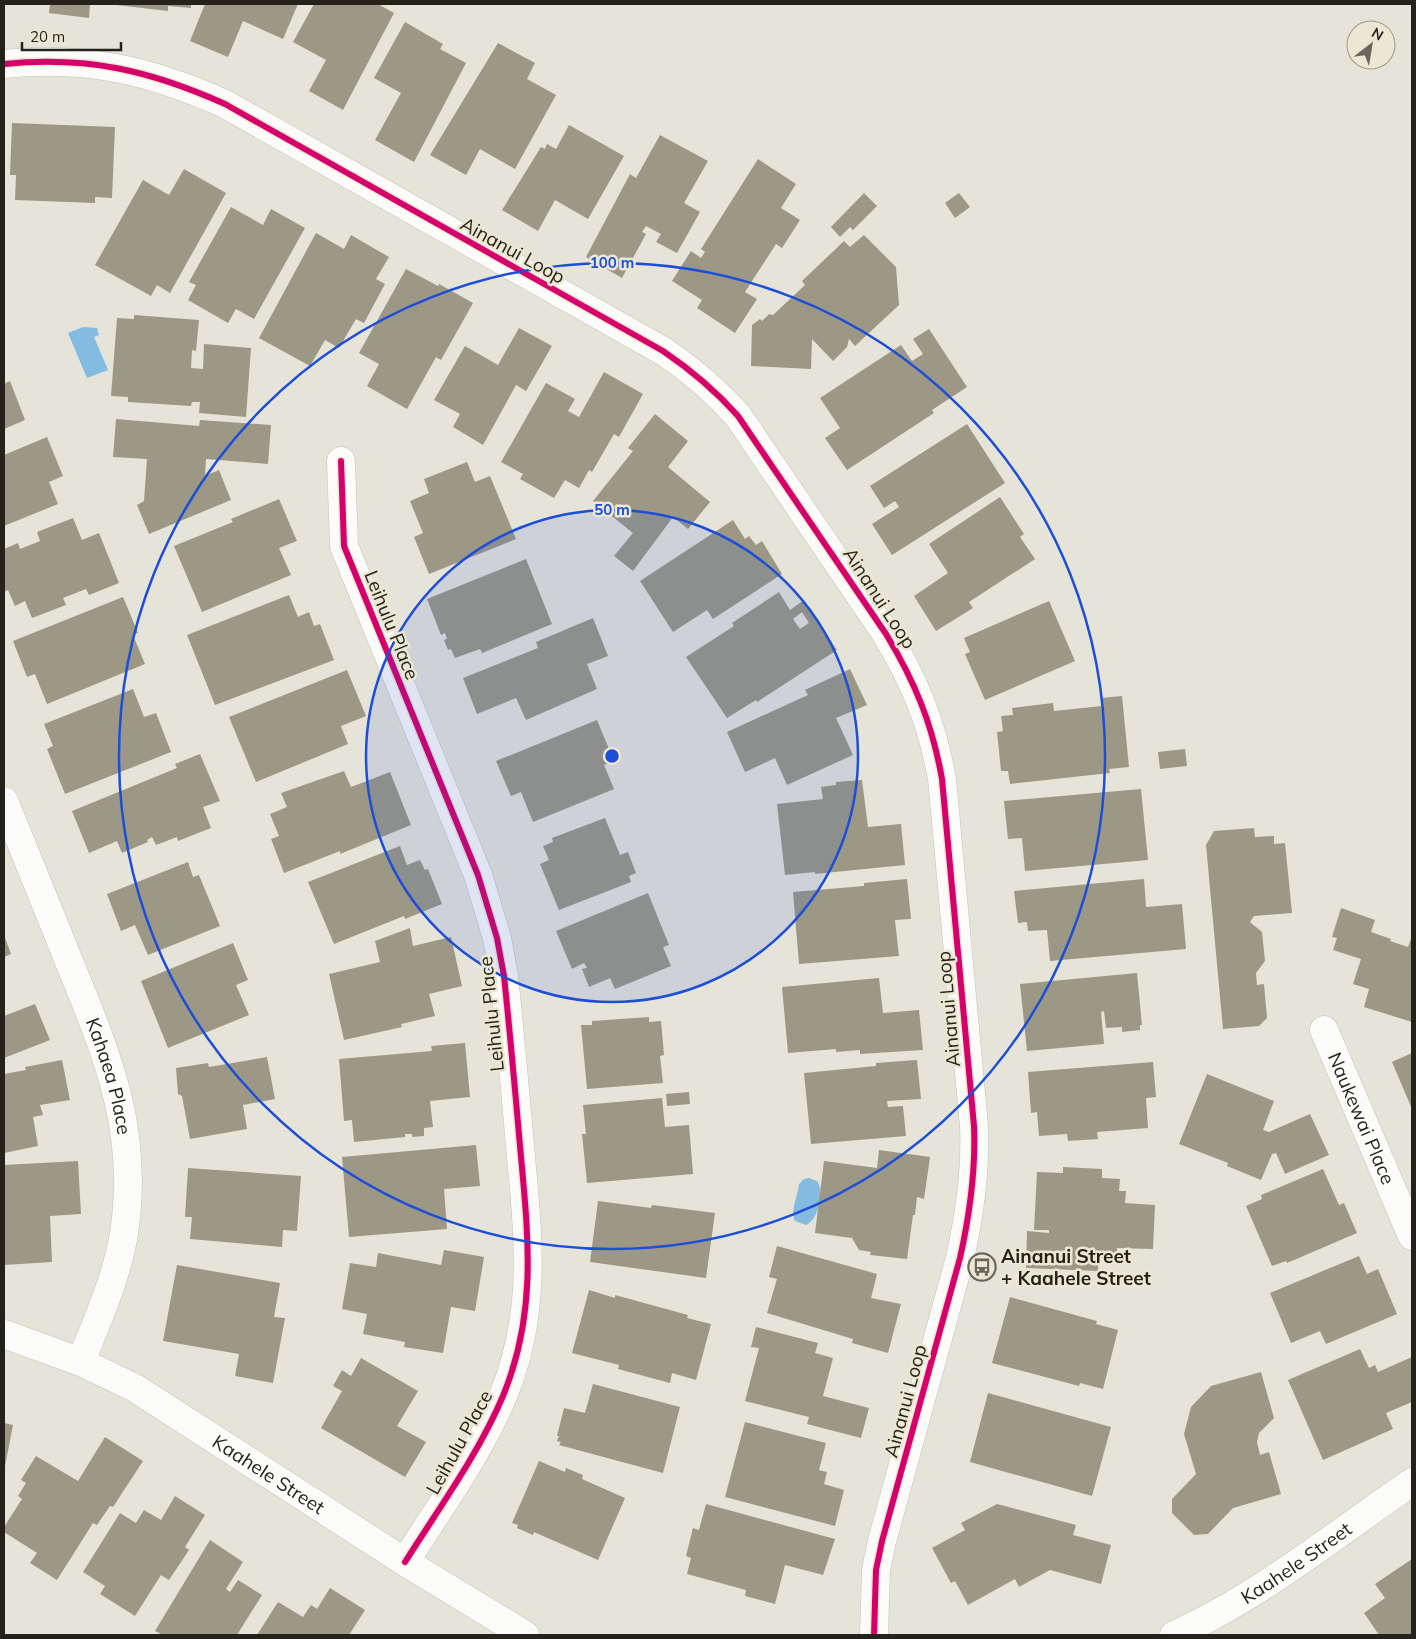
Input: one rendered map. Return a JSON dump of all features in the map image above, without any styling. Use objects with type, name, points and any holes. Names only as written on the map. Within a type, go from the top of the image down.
[{"type":"street","name":"Ainanui Loop","points":[[4,64],[59,61],[93,64],[134,70],[199,92],[225,104],[663,350],[689,368],[716,391],[738,416],[875,617],[907,669],[923,702],[932,731],[942,779],[974,1126],[975,1160],[968,1221],[960,1258],[882,1541],[874,1588],[874,1635]]},
{"type":"street","name":"Leihulu Place","points":[[341,461],[344,546],[478,875],[498,938],[504,976],[529,1246],[526,1309],[520,1342],[504,1394],[478,1446],[405,1562]]},
{"type":"street","name":"Kahaea Place","points":[[4,801],[91,1016],[122,1107],[127,1154],[128,1197],[124,1233],[116,1271],[80,1362]]},
{"type":"street","name":"Naukewai Place","points":[[1324,1030],[1412,1236]]},
{"type":"street","name":"Kaahele Street","points":[[4,1334],[80,1362],[135,1388],[183,1417],[405,1562],[525,1635]]},
{"type":"street","name":"Kaahele Street","points":[[1174,1635],[1212,1617],[1252,1592],[1412,1482]]},
{"type":"water","points":[[83,327],[97,328],[99,335],[94,337],[108,370],[87,378],[68,333]]},
{"type":"water","points":[[809,1178],[817,1181],[820,1198],[814,1218],[806,1225],[795,1221],[793,1212],[799,1184],[804,1179]]},
{"type":"building","points":[[50,4],[90,4],[89,18],[49,13]]},
{"type":"building","points":[[108,4],[191,4],[191,8],[168,6],[168,11]]},
{"type":"building","points":[[205,4],[298,4],[283,39],[243,21],[228,57],[190,41]]},
{"type":"building","points":[[314,4],[378,4],[394,13],[343,110],[309,91],[326,60],[293,42]]},
{"type":"building","points":[[405,22],[443,44],[440,49],[466,63],[414,162],[375,140],[401,93],[374,78]]},
{"type":"building","points":[[498,43],[535,63],[527,79],[556,95],[515,169],[480,149],[466,175],[430,155]]},
{"type":"building","points":[[12,123],[115,127],[112,198],[95,197],[95,203],[15,200],[16,175],[10,175]]},
{"type":"building","points":[[569,125],[624,156],[588,219],[555,200],[538,231],[502,210],[541,147],[545,149],[547,144],[556,149]]},
{"type":"building","points":[[660,135],[708,161],[684,203],[700,212],[677,253],[656,242],[661,234],[646,226],[642,232],[646,234],[622,278],[586,257],[630,174],[636,178]]},
{"type":"building","points":[[758,159],[796,184],[781,208],[800,220],[782,248],[776,244],[745,292],[757,299],[735,333],[697,308],[702,300],[672,281],[691,251],[701,258],[705,252],[701,249]]},
{"type":"building","points":[[184,169],[226,193],[170,293],[157,285],[151,296],[95,265],[143,180],[169,195]]},
{"type":"building","points":[[864,193],[877,206],[853,230],[850,227],[840,237],[831,227]]},
{"type":"building","points":[[959,193],[970,207],[955,218],[945,203]]},
{"type":"building","points":[[231,207],[263,225],[271,209],[305,228],[254,319],[236,309],[228,323],[188,300],[196,285],[189,282]]},
{"type":"building","points":[[316,233],[344,249],[351,235],[389,257],[376,279],[385,284],[364,323],[356,319],[339,348],[325,340],[310,366],[259,338]]},
{"type":"building","points":[[864,235],[896,267],[899,305],[855,346],[849,339],[847,347],[833,361],[812,339],[811,369],[751,366],[752,325],[760,319],[762,321],[769,314],[773,315],[805,285],[802,281],[844,241],[850,247]]},
{"type":"building","points":[[406,269],[438,286],[439,284],[473,303],[441,360],[436,357],[407,409],[367,386],[379,364],[359,353]]},
{"type":"building","points":[[134,315],[199,320],[196,351],[192,350],[191,368],[203,369],[204,344],[251,348],[246,417],[199,413],[200,402],[192,402],[191,406],[128,402],[128,397],[111,396],[117,318],[134,319]]},
{"type":"building","points":[[519,328],[552,346],[526,391],[516,385],[483,445],[453,427],[460,414],[434,400],[465,346],[498,365]]},
{"type":"building","points":[[929,329],[967,387],[932,410],[934,413],[847,470],[825,438],[840,428],[820,398],[901,345],[912,361],[923,354],[913,339]]},
{"type":"building","points":[[604,372],[643,394],[619,437],[614,434],[592,472],[589,470],[579,488],[565,480],[554,498],[520,479],[523,474],[501,462],[546,383],[575,399],[568,411],[579,417]]},
{"type":"building","points":[[10,381],[25,420],[4,429],[4,384]]},
{"type":"building","points":[[655,414],[688,441],[668,467],[710,502],[688,529],[673,517],[633,571],[614,556],[633,533],[593,501],[633,451],[628,448]]},
{"type":"building","points":[[116,419],[199,426],[200,420],[271,425],[268,464],[206,459],[205,476],[219,470],[231,500],[149,534],[137,505],[144,501],[147,459],[113,457]]},
{"type":"building","points":[[967,424],[1005,483],[892,555],[872,524],[899,507],[895,501],[884,508],[870,486]]},
{"type":"building","points":[[47,437],[63,476],[49,482],[58,504],[4,526],[4,455]]},
{"type":"building","points":[[467,462],[475,482],[490,476],[516,539],[429,574],[414,537],[423,533],[410,501],[429,493],[424,479]]},
{"type":"building","points":[[1000,497],[1024,534],[1020,537],[1035,559],[969,602],[973,608],[936,631],[914,596],[948,573],[929,544]]},
{"type":"building","points":[[279,499],[297,541],[279,548],[291,575],[202,612],[174,546],[233,522],[231,519]]},
{"type":"building","points":[[73,518],[82,540],[99,533],[119,583],[89,595],[86,589],[63,598],[66,605],[32,618],[25,601],[15,606],[8,590],[4,592],[4,549],[18,543],[20,549],[40,541],[37,532]]},
{"type":"building","points":[[733,520],[745,539],[749,536],[756,545],[762,541],[782,574],[713,619],[707,610],[673,632],[640,581]]},
{"type":"building","points":[[526,559],[552,624],[482,653],[480,649],[455,658],[451,649],[448,650],[444,640],[447,639],[445,633],[441,635],[427,599]]},
{"type":"building","points":[[779,592],[790,610],[804,600],[837,650],[757,702],[756,700],[727,718],[686,657],[734,626],[732,623]],"holes":[[[802,612],[809,623],[800,629],[793,619]]]},
{"type":"building","points":[[289,595],[298,617],[309,612],[314,626],[320,624],[334,660],[215,705],[187,635]]},
{"type":"building","points":[[123,597],[138,633],[133,635],[145,664],[47,704],[35,674],[27,677],[13,641]]},
{"type":"building","points":[[1049,601],[1075,661],[985,700],[965,654],[970,652],[964,638]]},
{"type":"building","points":[[593,618],[608,656],[587,664],[597,689],[526,720],[516,698],[477,714],[463,678],[538,648],[536,642]]},
{"type":"building","points":[[850,669],[867,705],[836,718],[853,755],[787,785],[775,758],[745,772],[727,732],[808,695],[805,690]]},
{"type":"building","points":[[347,670],[366,716],[341,726],[348,744],[256,782],[229,717]]},
{"type":"building","points":[[133,689],[144,717],[156,713],[171,752],[65,794],[47,749],[53,746],[44,724]]},
{"type":"building","points":[[1122,696],[1129,767],[1109,769],[1110,773],[1010,784],[1008,771],[1001,771],[997,732],[1003,731],[1001,716],[1013,715],[1012,708],[1053,703],[1054,711],[1102,706],[1101,698]]},
{"type":"building","points":[[597,720],[614,761],[604,765],[614,789],[533,822],[521,792],[511,796],[496,761]]},
{"type":"building","points":[[1185,749],[1187,766],[1160,769],[1158,752]]},
{"type":"building","points":[[200,754],[220,801],[203,807],[211,828],[178,841],[177,837],[156,845],[152,837],[147,840],[148,842],[122,853],[117,841],[89,853],[72,811],[177,768],[175,764]]},
{"type":"building","points":[[344,771],[351,787],[390,772],[411,825],[340,854],[340,851],[284,873],[271,839],[279,836],[270,814],[287,807],[281,793]]},
{"type":"building","points":[[862,780],[868,827],[901,824],[905,865],[785,875],[777,804],[823,799],[821,787],[836,785],[836,782]]},
{"type":"building","points":[[1141,789],[1148,860],[1025,871],[1022,838],[1008,839],[1004,801]]},
{"type":"building","points":[[605,818],[620,855],[628,852],[636,873],[629,876],[631,882],[559,910],[540,864],[549,860],[543,846],[553,842],[552,838]]},
{"type":"building","points":[[1254,828],[1255,837],[1274,836],[1274,844],[1285,843],[1292,913],[1254,916],[1250,922],[1262,932],[1265,961],[1256,973],[1257,985],[1264,984],[1267,1018],[1259,1026],[1223,1029],[1206,845],[1214,831]]},
{"type":"building","points":[[400,846],[407,865],[420,860],[425,870],[428,869],[442,904],[405,919],[404,916],[334,944],[308,882]]},
{"type":"building","points":[[188,862],[193,877],[199,875],[220,926],[148,955],[135,925],[121,931],[107,894]]},
{"type":"building","points":[[907,879],[911,919],[895,920],[899,956],[799,964],[793,892],[864,886],[864,883]]},
{"type":"building","points":[[1144,879],[1146,907],[1182,904],[1186,949],[1050,961],[1047,930],[1028,931],[1027,922],[1018,923],[1014,891]]},
{"type":"building","points":[[648,893],[669,945],[663,947],[671,966],[615,989],[610,978],[589,987],[582,969],[587,968],[584,963],[572,969],[556,931]]},
{"type":"building","points":[[1341,908],[1375,920],[1371,932],[1391,939],[1390,941],[1408,947],[1412,936],[1412,1022],[1364,1007],[1369,989],[1353,984],[1361,959],[1333,950],[1337,938],[1332,937]]},
{"type":"building","points":[[410,928],[413,946],[451,937],[462,986],[429,994],[435,1016],[401,1024],[402,1027],[344,1040],[329,974],[380,962],[375,941]]},
{"type":"building","points":[[4,935],[11,954],[4,957]]},
{"type":"building","points":[[233,943],[248,980],[236,985],[249,1015],[168,1048],[141,981]]},
{"type":"building","points":[[1137,973],[1142,1025],[1140,1025],[1140,1030],[1122,1032],[1122,1027],[1106,1028],[1104,1011],[1101,1012],[1104,1044],[1027,1051],[1020,984]]},
{"type":"building","points":[[879,978],[883,1013],[919,1010],[923,1050],[860,1054],[860,1050],[836,1052],[836,1049],[788,1053],[782,987]]},
{"type":"building","points":[[35,1004],[50,1040],[4,1058],[4,1016]]},
{"type":"building","points":[[649,1017],[649,1022],[661,1021],[664,1055],[660,1056],[663,1083],[587,1089],[581,1025],[592,1025],[592,1021]]},
{"type":"building","points":[[465,1043],[470,1097],[430,1101],[433,1127],[424,1128],[424,1136],[412,1137],[412,1134],[405,1134],[405,1137],[354,1142],[352,1120],[344,1121],[339,1059],[432,1051],[431,1046]]},
{"type":"building","points":[[1412,1053],[1412,1109],[1392,1062]]},
{"type":"building","points":[[267,1057],[275,1099],[243,1105],[247,1129],[190,1139],[182,1096],[178,1094],[176,1068],[208,1063],[209,1067]]},
{"type":"building","points":[[62,1060],[70,1100],[40,1105],[43,1115],[33,1117],[38,1146],[4,1153],[4,1074],[26,1070],[25,1067]]},
{"type":"building","points":[[917,1060],[921,1099],[887,1101],[888,1107],[903,1106],[906,1136],[811,1144],[804,1073],[876,1066],[876,1063]]},
{"type":"building","points":[[1153,1062],[1156,1097],[1146,1098],[1148,1128],[1097,1132],[1098,1139],[1068,1141],[1067,1134],[1039,1136],[1037,1112],[1031,1113],[1028,1072]]},
{"type":"building","points":[[1207,1074],[1274,1101],[1263,1130],[1269,1132],[1310,1114],[1329,1155],[1285,1174],[1276,1153],[1272,1154],[1261,1180],[1227,1166],[1228,1163],[1179,1144]]},
{"type":"building","points":[[689,1092],[690,1104],[667,1106],[666,1094]]},
{"type":"building","points":[[662,1098],[665,1127],[689,1125],[693,1174],[587,1183],[582,1134],[586,1134],[583,1105]]},
{"type":"building","points":[[476,1145],[480,1186],[444,1189],[447,1229],[349,1237],[342,1157]]},
{"type":"building","points":[[879,1150],[930,1157],[924,1199],[917,1197],[907,1259],[870,1255],[871,1252],[859,1250],[852,1238],[815,1233],[824,1161],[877,1168]]},
{"type":"building","points":[[78,1161],[81,1214],[50,1216],[52,1262],[4,1265],[4,1165]]},
{"type":"building","points":[[1063,1167],[1102,1169],[1102,1178],[1120,1179],[1119,1191],[1126,1191],[1125,1203],[1155,1205],[1153,1249],[1117,1248],[1117,1256],[1099,1256],[1098,1271],[1026,1268],[1027,1231],[1049,1233],[1049,1230],[1034,1230],[1037,1172],[1063,1173]]},
{"type":"building","points":[[188,1168],[301,1176],[297,1231],[283,1230],[282,1247],[190,1239],[192,1217],[185,1217]]},
{"type":"building","points":[[1323,1169],[1339,1205],[1344,1203],[1357,1233],[1287,1263],[1286,1261],[1272,1266],[1246,1206],[1262,1199],[1261,1195]]},
{"type":"building","points":[[598,1201],[651,1208],[652,1205],[715,1213],[706,1278],[590,1262]]},
{"type":"building","points":[[777,1246],[877,1274],[871,1298],[901,1304],[888,1353],[852,1343],[853,1339],[767,1313],[777,1279],[769,1277]]},
{"type":"building","points":[[444,1250],[484,1257],[475,1311],[451,1307],[443,1353],[404,1347],[405,1342],[363,1334],[367,1314],[342,1309],[350,1263],[376,1267],[378,1253],[441,1265]]},
{"type":"building","points":[[1359,1256],[1367,1274],[1378,1269],[1397,1314],[1326,1344],[1320,1331],[1291,1343],[1270,1293]]},
{"type":"building","points":[[177,1265],[280,1283],[274,1317],[285,1318],[273,1383],[235,1376],[239,1354],[163,1341]]},
{"type":"building","points":[[589,1290],[615,1298],[615,1295],[688,1315],[687,1318],[711,1324],[696,1380],[672,1373],[670,1383],[618,1369],[619,1365],[572,1353]]},
{"type":"building","points":[[1010,1297],[1097,1321],[1096,1324],[1118,1330],[1103,1389],[1080,1383],[1079,1386],[992,1363]]},
{"type":"building","points":[[756,1327],[818,1343],[815,1353],[833,1358],[823,1396],[869,1408],[861,1438],[807,1424],[809,1417],[745,1401],[759,1348],[751,1347]]},
{"type":"building","points":[[1360,1349],[1369,1368],[1375,1365],[1378,1372],[1412,1357],[1412,1402],[1386,1413],[1393,1429],[1323,1460],[1288,1380]]},
{"type":"building","points":[[361,1358],[418,1391],[397,1426],[426,1442],[405,1477],[321,1428],[342,1391],[333,1386],[342,1370],[351,1376]]},
{"type":"building","points":[[1261,1372],[1274,1418],[1259,1433],[1257,1442],[1260,1455],[1269,1452],[1281,1494],[1233,1508],[1208,1534],[1194,1535],[1172,1513],[1172,1499],[1196,1474],[1184,1434],[1191,1407],[1211,1386]]},
{"type":"building","points":[[593,1384],[680,1407],[663,1473],[559,1445],[561,1442],[557,1441],[559,1436],[557,1436],[564,1408],[585,1413]]},
{"type":"building","points":[[988,1393],[1111,1427],[1092,1496],[970,1462]]},
{"type":"building","points":[[745,1422],[826,1443],[819,1470],[827,1472],[824,1484],[844,1490],[835,1526],[725,1497]]},
{"type":"building","points":[[4,1423],[13,1425],[5,1466],[4,1466]]},
{"type":"building","points":[[105,1437],[143,1461],[113,1507],[110,1506],[97,1525],[93,1523],[57,1580],[30,1563],[37,1553],[4,1532],[4,1527],[22,1499],[18,1496],[26,1483],[21,1480],[36,1456],[78,1481]]},
{"type":"building","points":[[539,1461],[565,1472],[566,1468],[583,1475],[582,1479],[625,1498],[598,1560],[534,1532],[533,1535],[517,1528],[518,1525],[512,1523]]},
{"type":"building","points":[[175,1496],[205,1515],[185,1547],[189,1550],[169,1580],[161,1575],[135,1616],[100,1594],[105,1586],[83,1572],[120,1513],[136,1523],[144,1510],[161,1520]]},
{"type":"building","points":[[706,1504],[835,1539],[823,1575],[785,1565],[775,1604],[745,1596],[746,1590],[687,1574],[691,1558],[686,1556],[693,1528],[699,1530]]},
{"type":"building","points":[[997,1504],[1076,1525],[1073,1535],[1111,1545],[1101,1584],[1050,1570],[1019,1587],[1015,1579],[968,1605],[955,1581],[951,1583],[932,1548],[965,1530],[961,1523]]},
{"type":"building","points":[[210,1540],[243,1562],[226,1589],[230,1592],[238,1580],[262,1595],[237,1635],[163,1635],[155,1631]]},
{"type":"building","points":[[1412,1559],[1412,1635],[1379,1635],[1364,1613],[1385,1598],[1375,1584]]},
{"type":"building","points":[[330,1588],[365,1610],[349,1635],[257,1635],[278,1602],[303,1617],[311,1605],[317,1609]]},
{"type":"cycle path","points":[[4,64],[63,62],[117,68],[170,82],[225,104],[663,351],[702,381],[738,416],[886,634],[906,669],[928,721],[942,779],[974,1126],[974,1159],[967,1225],[960,1258],[882,1541],[876,1570],[874,1635]]},
{"type":"cycle path","points":[[341,461],[344,546],[478,875],[497,938],[504,976],[526,1210],[528,1272],[526,1303],[522,1333],[514,1364],[503,1396],[482,1439],[405,1562]]},
{"type":"place","name":"Ainanui Street + Kaahele Street","points":[[982,1267]]}]
